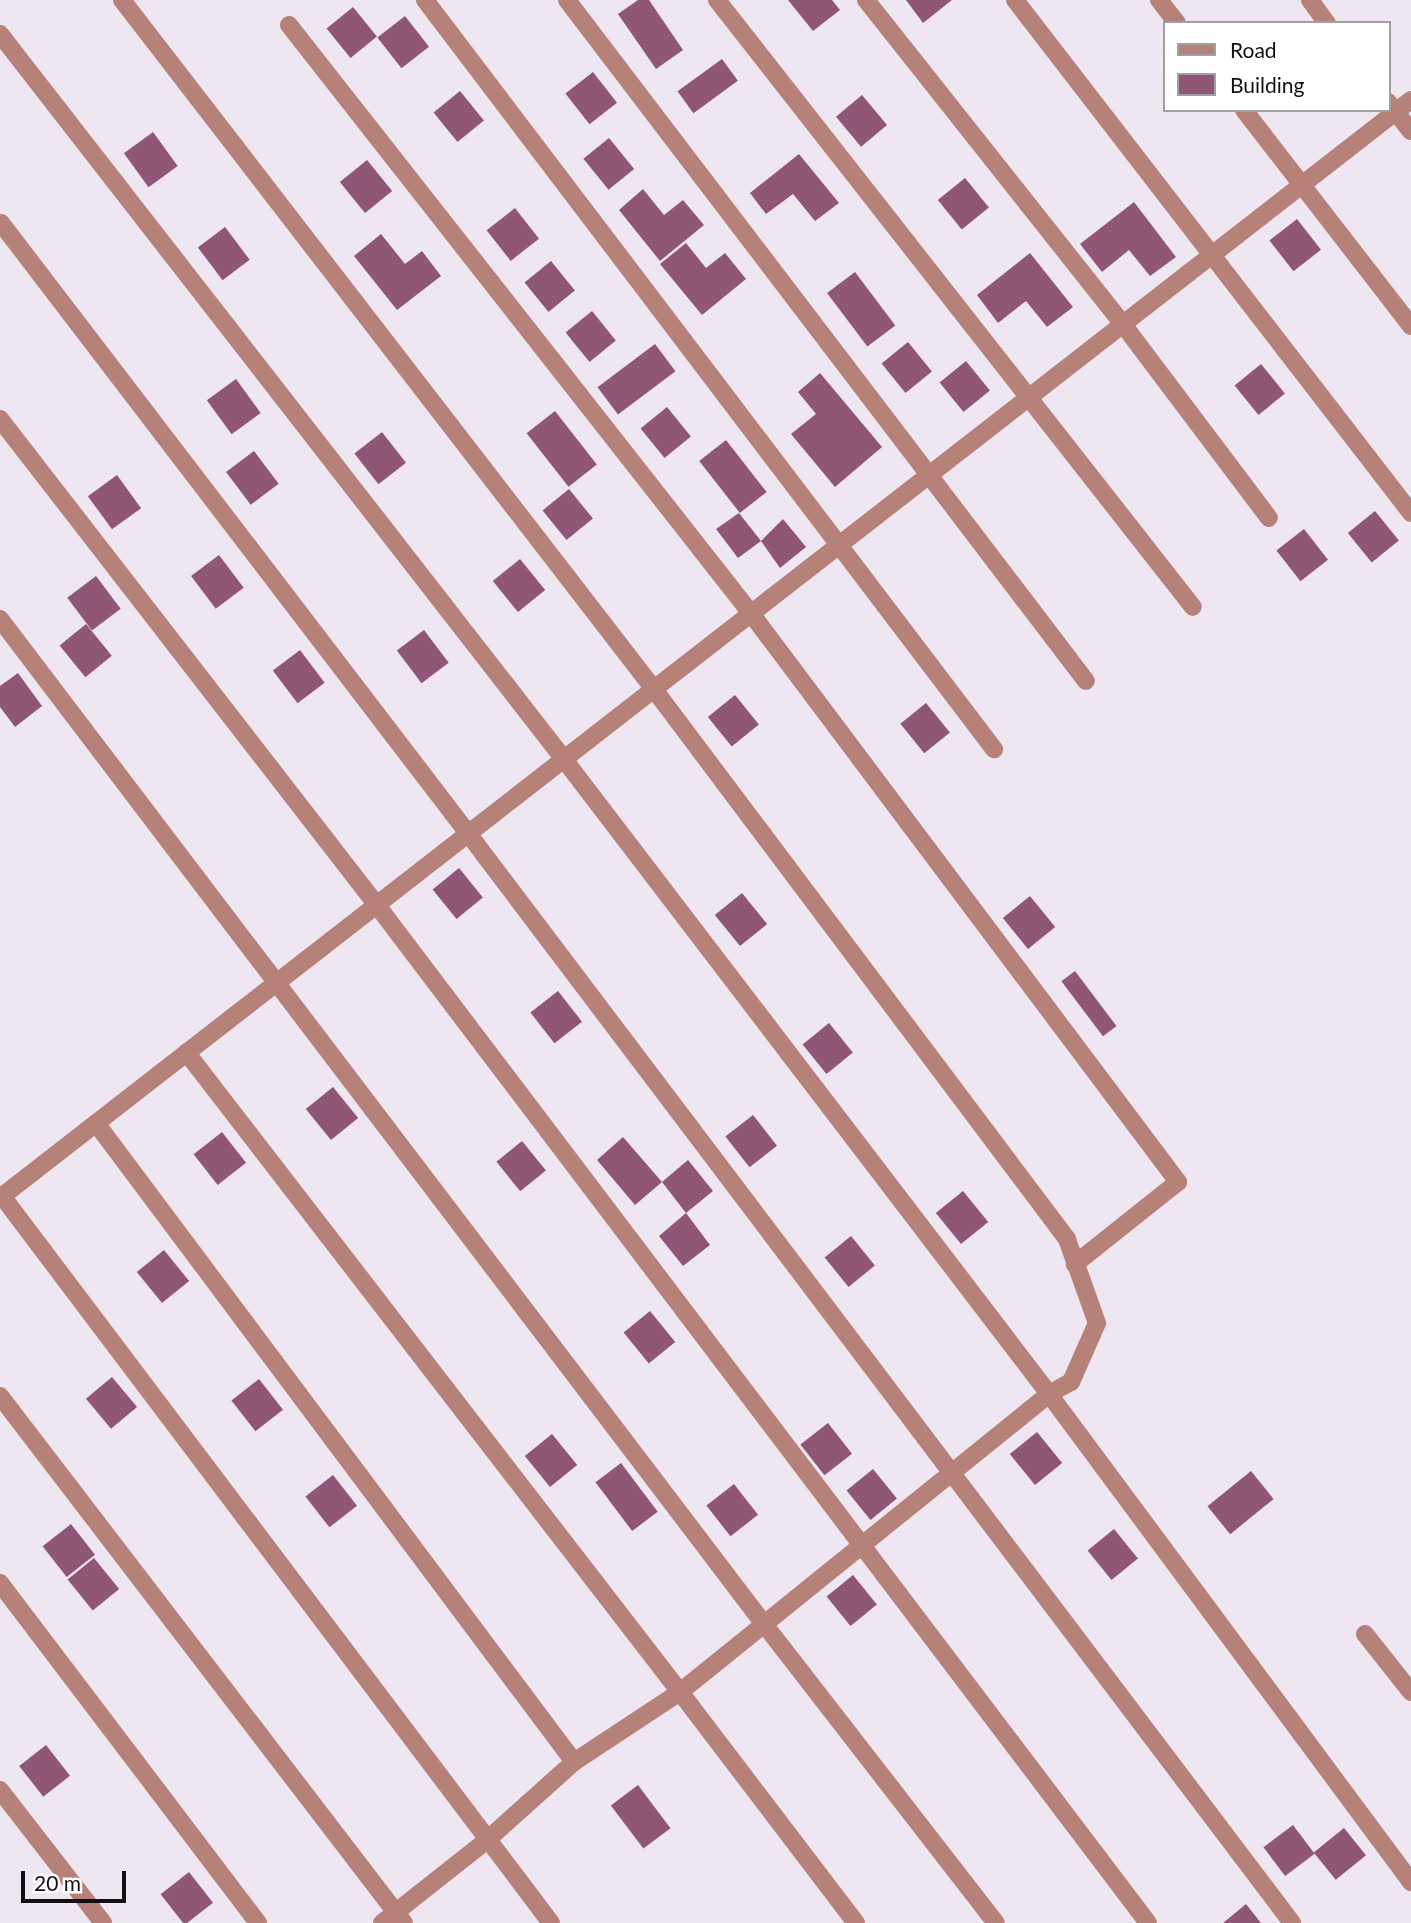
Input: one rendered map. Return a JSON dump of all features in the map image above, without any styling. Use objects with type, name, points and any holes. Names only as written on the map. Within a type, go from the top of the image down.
[{"type":"street","points":[[0,1396],[394,1920],[574,1762],[680,1692],[1049,1394],[1071,1382],[1097,1323],[1067,1240],[653,688],[122,0]]},
{"type":"street","points":[[425,0],[994,749]]},
{"type":"street","points":[[567,0],[1086,681]]},
{"type":"street","points":[[717,0],[1193,607]]},
{"type":"street","points":[[866,0],[1122,323],[1269,518]]},
{"type":"street","points":[[1015,0],[1411,513]]},
{"type":"street","points":[[1159,0],[1175,21]]},
{"type":"street","points":[[1310,0],[1326,21]]},
{"type":"street","points":[[289,25],[750,612],[1178,1182],[1075,1264]]},
{"type":"street","points":[[0,34],[563,758],[1049,1394],[1411,1882]]},
{"type":"street","points":[[1411,100],[1392,107],[1411,131]]},
{"type":"street","points":[[1246,112],[1411,326]]},
{"type":"street","points":[[551,1923],[1,1197],[750,612],[1302,186],[1386,112]]},
{"type":"street","points":[[1,223],[467,832],[1292,1923]]},
{"type":"street","points":[[0,419],[376,904],[860,1547],[1148,1923]]},
{"type":"street","points":[[0,619],[764,1625],[996,1923]]},
{"type":"street","points":[[186,1052],[856,1923]]},
{"type":"street","points":[[96,1123],[574,1762]]},
{"type":"street","points":[[0,1583],[258,1923]]},
{"type":"street","points":[[1365,1634],[1411,1692]]},
{"type":"street","points":[[0,1790],[103,1923]]},
{"type":"building","points":[[638,0],[649,0],[683,50],[656,69],[618,14]]},
{"type":"building","points":[[788,0],[832,0],[840,10],[813,31]]},
{"type":"building","points":[[906,0],[952,0],[923,23]]},
{"type":"building","points":[[353,7],[377,37],[350,58],[327,28]]},
{"type":"building","points":[[405,16],[429,47],[401,68],[377,38]]},
{"type":"building","points":[[722,59],[738,81],[693,113],[678,91]]},
{"type":"building","points":[[593,72],[617,103],[589,124],[565,94]]},
{"type":"building","points":[[460,91],[484,121],[457,142],[434,112]]},
{"type":"building","points":[[862,95],[887,125],[861,147],[836,117]]},
{"type":"building","points":[[153,132],[178,166],[149,187],[124,153]]},
{"type":"building","points":[[609,138],[634,169],[609,190],[583,159]]},
{"type":"building","points":[[799,154],[839,203],[815,221],[793,194],[766,214],[750,193]]},
{"type":"building","points":[[367,160],[392,191],[365,213],[340,182]]},
{"type":"building","points":[[965,178],[989,208],[962,230],[938,200]]},
{"type":"building","points":[[643,189],[664,215],[683,200],[704,225],[660,261],[619,210]]},
{"type":"building","points":[[1134,202],[1176,257],[1150,276],[1129,250],[1102,272],[1080,244]]},
{"type":"building","points":[[515,208],[539,239],[511,261],[487,230]]},
{"type":"building","points":[[1297,219],[1321,250],[1293,271],[1269,241]]},
{"type":"building","points":[[225,227],[250,260],[223,280],[198,247]]},
{"type":"building","points":[[381,234],[405,264],[422,251],[441,276],[397,310],[354,256]]},
{"type":"building","points":[[686,243],[706,268],[725,253],[746,279],[702,315],[660,264]]},
{"type":"building","points":[[1030,253],[1073,307],[1047,327],[1026,301],[998,323],[977,295]]},
{"type":"building","points":[[551,261],[575,291],[548,312],[525,282]]},
{"type":"building","points":[[855,272],[895,326],[867,347],[827,293]]},
{"type":"building","points":[[592,311],[616,341],[589,362],[566,332]]},
{"type":"building","points":[[908,342],[932,372],[905,393],[882,363]]},
{"type":"building","points":[[655,344],[675,371],[618,414],[597,387]]},
{"type":"building","points":[[966,361],[990,391],[963,412],[940,382]]},
{"type":"building","points":[[1261,364],[1285,394],[1258,415],[1235,385]]},
{"type":"building","points":[[820,373],[882,447],[835,487],[791,434],[816,414],[798,392]]},
{"type":"building","points":[[236,379],[261,413],[232,434],[207,400]]},
{"type":"building","points":[[667,407],[691,437],[664,458],[641,428]]},
{"type":"building","points":[[555,411],[597,465],[568,487],[527,433]]},
{"type":"building","points":[[382,432],[406,463],[378,484],[354,454]]},
{"type":"building","points":[[726,440],[767,492],[740,513],[699,461]]},
{"type":"building","points":[[254,451],[279,484],[251,505],[226,472]]},
{"type":"building","points":[[117,475],[141,508],[112,529],[88,496]]},
{"type":"building","points":[[569,489],[593,519],[566,540],[543,510]]},
{"type":"building","points":[[1375,511],[1399,541],[1372,563],[1348,533]]},
{"type":"building","points":[[739,513],[761,541],[738,558],[716,529]]},
{"type":"building","points":[[783,519],[806,547],[780,568],[761,541]]},
{"type":"building","points":[[1304,529],[1328,560],[1300,581],[1276,551]]},
{"type":"building","points":[[219,555],[244,588],[216,609],[191,576]]},
{"type":"building","points":[[520,559],[545,590],[518,612],[493,581]]},
{"type":"building","points":[[96,576],[121,609],[92,630],[67,598]]},
{"type":"building","points":[[86,624],[112,656],[85,677],[60,645]]},
{"type":"building","points":[[424,630],[449,663],[422,683],[397,650]]},
{"type":"building","points":[[300,650],[325,683],[298,703],[273,670]]},
{"type":"building","points":[[18,673],[42,706],[15,727],[0,707],[0,686]]},
{"type":"building","points":[[735,695],[759,725],[732,747],[708,717]]},
{"type":"building","points":[[926,703],[950,733],[924,753],[900,724]]},
{"type":"building","points":[[459,868],[483,898],[456,919],[433,889]]},
{"type":"building","points":[[742,893],[767,924],[740,946],[715,915]]},
{"type":"building","points":[[1030,896],[1055,927],[1028,949],[1003,918]]},
{"type":"building","points":[[1075,971],[1117,1026],[1103,1036],[1061,981]]},
{"type":"building","points":[[558,991],[582,1022],[554,1043],[530,1013]]},
{"type":"building","points":[[829,1023],[853,1053],[826,1074],[803,1044]]},
{"type":"building","points":[[333,1087],[358,1118],[331,1140],[306,1109]]},
{"type":"building","points":[[753,1115],[777,1146],[749,1167],[725,1137]]},
{"type":"building","points":[[222,1132],[246,1163],[218,1185],[194,1154]]},
{"type":"building","points":[[623,1137],[662,1182],[635,1205],[597,1160]]},
{"type":"building","points":[[522,1141],[546,1171],[520,1191],[496,1162]]},
{"type":"building","points":[[688,1160],[713,1191],[686,1213],[662,1182]]},
{"type":"building","points":[[963,1191],[988,1222],[961,1244],[936,1213]]},
{"type":"building","points":[[686,1213],[710,1245],[683,1266],[659,1236]]},
{"type":"building","points":[[851,1236],[875,1266],[848,1287],[825,1257]]},
{"type":"building","points":[[164,1250],[189,1281],[162,1303],[137,1272]]},
{"type":"building","points":[[650,1311],[675,1342],[649,1363],[624,1332]]},
{"type":"building","points":[[112,1377],[137,1407],[111,1429],[86,1399]]},
{"type":"building","points":[[259,1379],[283,1410],[255,1431],[231,1401]]},
{"type":"building","points":[[828,1423],[852,1454],[824,1475],[800,1445]]},
{"type":"building","points":[[1037,1432],[1062,1463],[1035,1485],[1010,1454]]},
{"type":"building","points":[[552,1434],[577,1465],[550,1487],[525,1456]]},
{"type":"building","points":[[621,1463],[658,1512],[632,1531],[595,1482]]},
{"type":"building","points":[[873,1469],[897,1499],[870,1520],[847,1490]]},
{"type":"building","points":[[1251,1471],[1274,1499],[1230,1534],[1207,1506]]},
{"type":"building","points":[[333,1475],[357,1506],[329,1527],[305,1497]]},
{"type":"building","points":[[734,1484],[758,1515],[730,1536],[706,1506]]},
{"type":"building","points":[[71,1524],[95,1555],[67,1577],[43,1546]]},
{"type":"building","points":[[1114,1529],[1138,1559],[1111,1580],[1088,1550]]},
{"type":"building","points":[[94,1558],[119,1589],[93,1610],[68,1579]]},
{"type":"building","points":[[853,1575],[877,1605],[850,1626],[827,1596]]},
{"type":"building","points":[[46,1745],[70,1776],[43,1797],[19,1766]]},
{"type":"building","points":[[638,1785],[670,1828],[643,1849],[611,1805]]},
{"type":"building","points":[[1293,1825],[1315,1854],[1285,1876],[1263,1847]]},
{"type":"building","points":[[1344,1828],[1366,1855],[1336,1880],[1314,1853]]},
{"type":"building","points":[[189,1872],[213,1903],[187,1923],[183,1923],[161,1894]]},
{"type":"building","points":[[1246,1904],[1261,1923],[1223,1923]]}]
